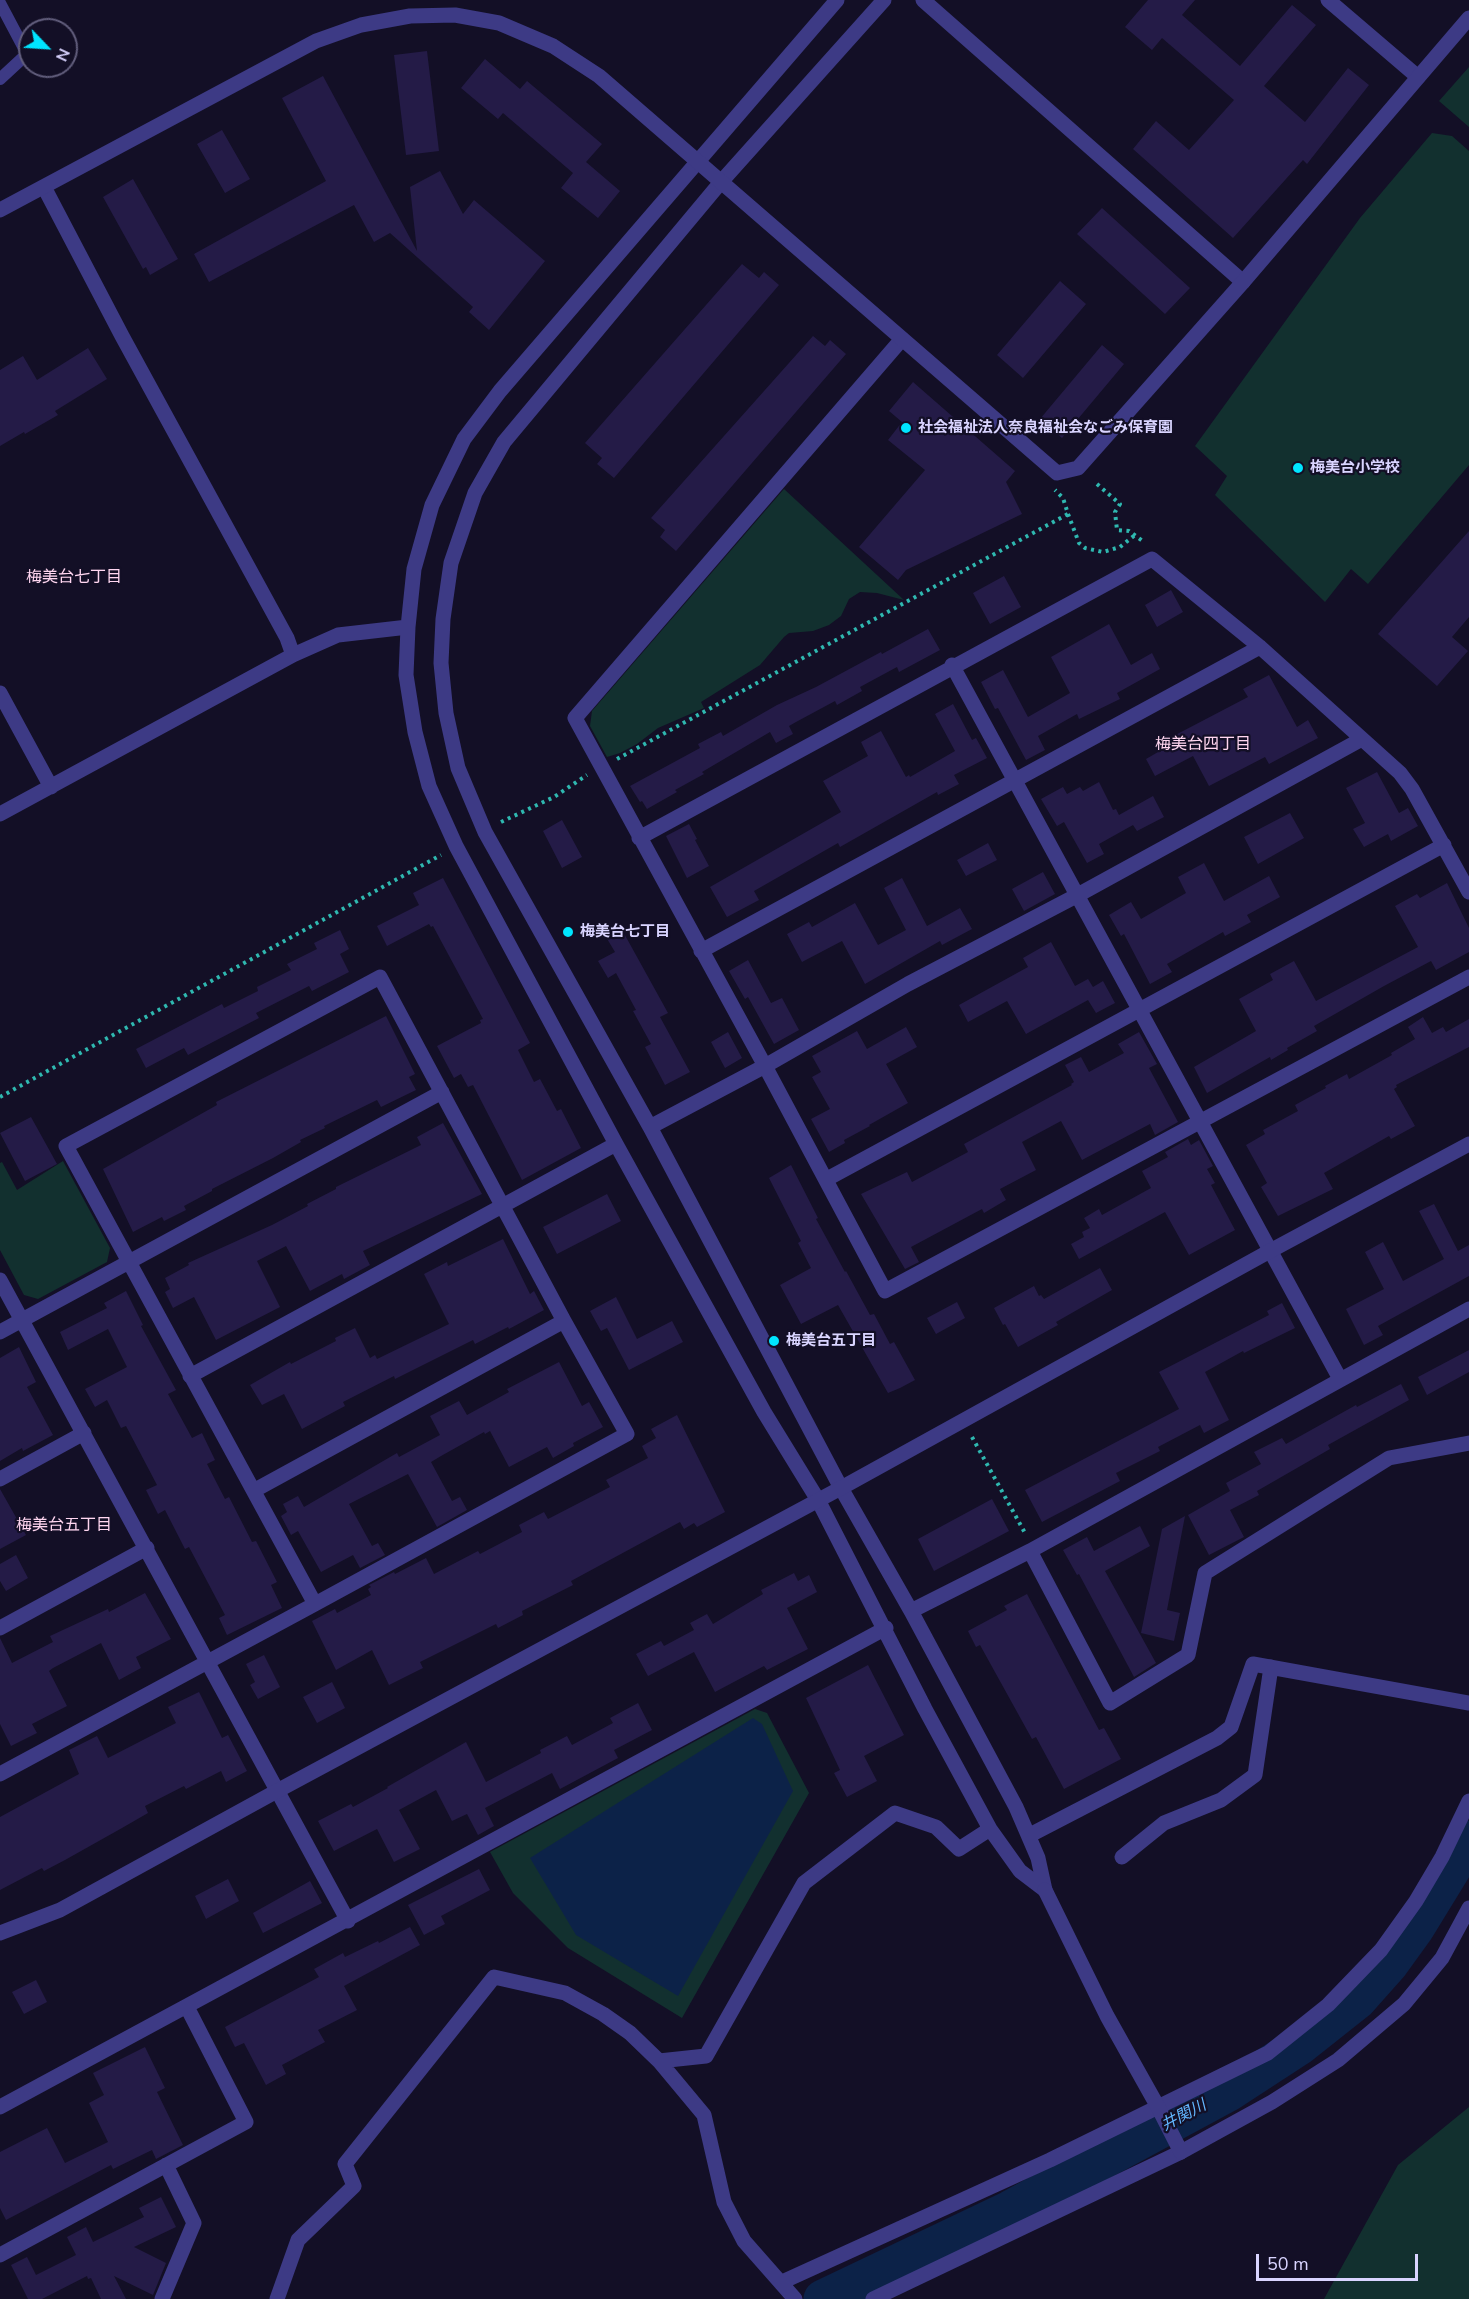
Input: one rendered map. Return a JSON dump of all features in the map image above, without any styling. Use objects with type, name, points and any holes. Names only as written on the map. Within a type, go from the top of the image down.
[{"type":"street","points":[[837,0],[500,391],[464,439],[432,505],[414,569],[406,675],[415,732],[429,786],[456,846],[615,1144],[764,1412],[818,1500],[925,1709],[990,1829],[1020,1871],[1045,1890]]},
{"type":"street","points":[[884,0],[721,182],[504,442],[475,493],[452,563],[442,619],[441,663],[446,713],[458,768],[485,832],[650,1127],[841,1488],[911,1611],[1030,1835],[1045,1890],[1107,2016],[1181,2152]]},
{"type":"street","points":[[923,0],[1243,282]]},
{"type":"street","points":[[1328,0],[1418,77]]},
{"type":"street","points":[[0,210],[316,41],[361,25],[410,16],[455,15],[498,23],[553,46],[599,76],[1057,473],[1078,468],[1243,282],[1469,18]]},
{"type":"street","points":[[44,187],[122,336],[287,638],[293,655]]},
{"type":"street","points":[[902,339],[575,718],[885,1291],[1469,977]]},
{"type":"street","points":[[639,838],[1152,559],[1260,647],[1400,773],[1444,845],[1469,892]]},
{"type":"street","points":[[0,814],[293,655],[338,635],[408,627]]},
{"type":"street","points":[[701,951],[1260,647]]},
{"type":"street","points":[[952,666],[1340,1379]]},
{"type":"street","points":[[0,693],[51,787]]},
{"type":"street","points":[[650,1127],[765,1066],[908,984],[1076,896],[1362,739]]},
{"type":"street","points":[[826,1179],[1444,845]]},
{"type":"street","points":[[0,1774],[315,1604],[627,1434],[380,977],[66,1146],[315,1604]]},
{"type":"street","points":[[0,1332],[441,1092]]},
{"type":"street","points":[[190,1376],[615,1144]]},
{"type":"street","points":[[0,1933],[60,1910],[841,1488],[1269,1251],[1469,1144]]},
{"type":"street","points":[[0,1280],[348,1921]]},
{"type":"street","points":[[911,1611],[1030,1551],[1469,1309]]},
{"type":"street","points":[[255,1490],[564,1321]]},
{"type":"street","points":[[0,1479],[84,1433]]},
{"type":"street","points":[[1030,1551],[1110,1702],[1188,1655],[1205,1573],[1389,1458],[1469,1443]]},
{"type":"street","points":[[0,1628],[147,1548]]},
{"type":"street","points":[[0,2107],[886,1629]]},
{"type":"street","points":[[1030,1835],[1217,1738],[1231,1727],[1253,1664],[1469,1703]]},
{"type":"street","points":[[1122,1857],[1164,1823],[1221,1800],[1255,1775],[1271,1666]]},
{"type":"street","points":[[782,2282],[1050,2160],[1268,2053],[1328,2005],[1381,1950],[1416,1901],[1442,1857],[1469,1801]]},
{"type":"street","points":[[659,2061],[706,2056],[804,1883],[895,1813],[936,1827],[959,1849],[990,1829]]},
{"type":"street","points":[[873,2299],[1181,2152],[1272,2102],[1338,2060],[1404,2004],[1442,1958],[1469,1908]]},
{"type":"street","points":[[277,2299],[298,2240],[354,2187],[345,2164],[494,1977],[565,1992],[630,2033],[659,2061],[704,2115],[724,2202],[744,2241],[795,2299]]},
{"type":"street","points":[[0,2255],[246,2122],[187,2007]]},
{"type":"street","points":[[162,2299],[194,2223],[166,2165]]},
{"type":"lane","points":[[0,79],[27,54],[1,6]]},
{"type":"path","points":[[1097,484],[1120,504],[1115,512],[1117,530],[1129,531],[1135,535],[1148,546],[1152,559]]},
{"type":"path","points":[[1054,490],[1063,498],[1079,543],[1085,548],[1103,552],[1120,547],[1135,535]]},
{"type":"path","points":[[501,822],[554,797],[602,766],[642,747],[1068,514]]},
{"type":"path","points":[[0,1097],[442,854]]},
{"type":"path","points":[[972,1437],[1028,1537],[1030,1551]]},
{"type":"green space","points":[[1469,67],[1469,127],[1439,101]]},
{"type":"green space","points":[[1432,133],[1452,136],[1469,151],[1469,465],[1368,584],[1351,569],[1325,602],[1215,495],[1227,476],[1195,446],[1360,218]]},
{"type":"green space","points":[[784,489],[904,600],[877,593],[860,592],[849,599],[841,616],[829,625],[813,631],[789,633],[760,665],[701,702],[704,708],[658,728],[637,744],[607,757],[590,726],[592,711]]},
{"type":"green space","points":[[63,1161],[110,1248],[107,1262],[38,1299],[24,1295],[0,1250],[0,1163],[2,1162],[17,1190]]},
{"type":"green space","points":[[755,1709],[767,1713],[809,1793],[682,2018],[568,1948],[513,1893],[490,1852]]},
{"type":"green space","points":[[1469,2107],[1469,2299],[1324,2299],[1398,2165]]},
{"type":"water","points":[[753,1718],[762,1724],[793,1791],[678,1996],[576,1935],[530,1858]]},
{"type":"building","points":[[1148,0],[1195,0],[1182,15],[1240,66],[1292,5],[1316,25],[1264,86],[1305,122],[1348,68],[1369,85],[1307,164],[1303,160],[1233,238],[1133,149],[1156,121],[1189,150],[1234,100],[1162,38],[1152,50],[1125,27]]},
{"type":"building","points":[[427,51],[439,151],[406,155],[394,55]]},
{"type":"building","points":[[485,59],[520,89],[527,81],[602,144],[586,162],[620,191],[598,218],[561,188],[573,173],[503,113],[498,119],[461,88]]},
{"type":"building","points":[[323,76],[417,251],[410,187],[440,171],[463,214],[474,200],[545,261],[489,330],[469,312],[473,307],[390,233],[374,242],[354,205],[209,282],[194,254],[326,181],[282,98]]},
{"type":"building","points":[[222,130],[250,179],[225,193],[197,144]]},
{"type":"building","points":[[133,179],[178,259],[150,275],[146,267],[143,269],[103,197]]},
{"type":"building","points":[[1102,208],[1190,288],[1165,314],[1077,234]]},
{"type":"building","points":[[742,264],[759,278],[764,272],[779,285],[614,478],[597,464],[602,458],[585,443]]},
{"type":"building","points":[[1060,281],[1086,304],[1023,378],[997,355]]},
{"type":"building","points":[[813,336],[825,346],[830,340],[846,354],[676,551],[660,537],[665,530],[651,518]]},
{"type":"building","points":[[1102,345],[1124,364],[1062,438],[1040,419]]},
{"type":"building","points":[[88,348],[107,379],[55,411],[58,415],[0,446],[0,370],[23,356],[37,380]]},
{"type":"building","points":[[913,382],[1015,471],[1006,482],[1022,514],[906,570],[898,580],[859,547],[925,470],[888,440],[902,422],[889,411]]},
{"type":"building","points":[[1469,531],[1469,617],[1452,637],[1468,651],[1437,686],[1378,634]]},
{"type":"building","points":[[1004,576],[1021,607],[990,624],[973,593]]},
{"type":"building","points":[[1171,590],[1183,612],[1157,627],[1145,605]]},
{"type":"building","points":[[1109,624],[1131,665],[1152,653],[1160,669],[1117,693],[1120,699],[1079,719],[1077,714],[1038,736],[1045,750],[1026,760],[981,682],[1003,670],[1028,717],[1070,693],[1051,657]]},
{"type":"building","points":[[928,629],[940,650],[899,672],[897,667],[860,687],[862,691],[837,705],[835,701],[796,722],[789,726],[793,734],[776,743],[770,732],[702,772],[704,774],[647,809],[630,786],[700,748],[698,744],[721,732],[723,736],[777,705]]},
{"type":"building","points":[[1269,675],[1297,727],[1308,720],[1318,738],[1269,764],[1265,757],[1209,786],[1193,756],[1155,776],[1146,759],[1165,748],[1162,742],[1248,697],[1243,689]]},
{"type":"building","points":[[953,704],[972,740],[976,738],[987,758],[954,775],[959,784],[938,795],[937,792],[840,847],[838,843],[754,891],[759,900],[727,917],[710,887],[841,812],[823,781],[868,756],[861,742],[881,731],[906,777],[909,775],[910,777],[955,751],[935,714]]},
{"type":"building","points":[[1377,772],[1399,813],[1408,808],[1418,826],[1391,841],[1388,834],[1364,847],[1353,829],[1365,823],[1346,788]]},
{"type":"building","points":[[1099,782],[1113,810],[1116,809],[1119,815],[1153,796],[1164,817],[1137,831],[1133,825],[1099,844],[1104,854],[1087,863],[1064,822],[1057,826],[1041,799],[1063,787],[1067,794],[1080,787],[1083,791]]},
{"type":"building","points":[[1290,813],[1304,838],[1258,864],[1244,837]]},
{"type":"building","points":[[562,820],[582,857],[562,868],[543,831]]},
{"type":"building","points":[[689,824],[709,866],[687,878],[666,836]]},
{"type":"building","points":[[988,843],[997,860],[966,876],[957,860]]},
{"type":"building","points":[[1204,863],[1224,901],[1269,876],[1280,897],[1247,915],[1251,922],[1225,936],[1223,932],[1167,964],[1172,972],[1150,984],[1124,934],[1121,936],[1109,915],[1131,902],[1141,919],[1186,893],[1178,877]]},
{"type":"building","points":[[1043,872],[1055,894],[1024,911],[1012,889]]},
{"type":"building","points":[[443,878],[530,1043],[518,1050],[534,1082],[540,1079],[557,1111],[561,1109],[581,1148],[522,1180],[473,1085],[468,1087],[461,1074],[454,1078],[437,1046],[481,1023],[480,1020],[483,1019],[433,926],[429,924],[387,946],[377,926],[419,905],[413,893]]},
{"type":"building","points":[[902,878],[927,926],[960,908],[972,929],[942,945],[940,941],[865,984],[842,941],[802,962],[787,934],[809,922],[812,927],[855,903],[878,945],[906,930],[884,888]]},
{"type":"building","points":[[1447,883],[1469,928],[1469,952],[1436,970],[1431,961],[1384,986],[1314,1026],[1317,1031],[1287,1048],[1288,1050],[1271,1060],[1270,1057],[1207,1093],[1194,1067],[1256,1031],[1239,999],[1273,980],[1270,974],[1294,961],[1316,1001],[1418,947],[1395,906],[1417,894],[1420,898]]},
{"type":"building","points":[[621,928],[668,1013],[660,1017],[690,1072],[665,1085],[645,1047],[651,1044],[633,1011],[636,1010],[616,973],[608,978],[598,961],[615,952],[606,937]]},
{"type":"building","points":[[340,930],[349,949],[340,954],[349,972],[312,991],[309,986],[256,1013],[259,1018],[188,1055],[184,1048],[146,1068],[136,1049],[222,1004],[224,1008],[258,991],[257,987],[291,970],[287,964],[317,949],[314,943]]},
{"type":"building","points":[[1051,942],[1075,986],[1088,979],[1093,987],[1103,981],[1115,1003],[1096,1013],[1088,1000],[1026,1034],[1007,1001],[968,1022],[959,1005],[1028,967],[1023,958]]},
{"type":"building","points":[[748,960],[771,1003],[782,998],[799,1030],[774,1044],[748,997],[745,999],[729,971]]},
{"type":"building","points":[[386,1016],[415,1074],[409,1077],[416,1090],[381,1107],[377,1100],[324,1126],[325,1128],[300,1140],[301,1142],[273,1158],[184,1206],[186,1210],[164,1221],[162,1217],[133,1232],[103,1169],[217,1105],[216,1102]]},
{"type":"building","points":[[1423,1017],[1432,1033],[1443,1027],[1446,1032],[1469,1019],[1469,1047],[1396,1085],[1394,1089],[1415,1126],[1391,1139],[1389,1136],[1324,1173],[1333,1189],[1278,1216],[1261,1187],[1267,1183],[1246,1145],[1265,1134],[1263,1130],[1298,1111],[1295,1105],[1326,1088],[1325,1086],[1347,1074],[1349,1079],[1415,1039],[1408,1027]]},
{"type":"building","points":[[906,1027],[917,1047],[886,1064],[908,1103],[844,1140],[845,1143],[829,1152],[811,1119],[830,1109],[812,1077],[821,1072],[812,1056],[857,1031],[867,1049]]},
{"type":"building","points":[[728,1032],[742,1058],[725,1068],[711,1042]]},
{"type":"building","points":[[1139,1032],[1157,1064],[1149,1068],[1178,1122],[1155,1135],[1150,1124],[1082,1160],[1061,1121],[1022,1142],[1036,1170],[1000,1189],[1006,1200],[984,1213],[982,1209],[911,1247],[919,1262],[905,1269],[861,1194],[907,1172],[912,1182],[968,1152],[964,1144],[1072,1085],[1074,1082],[1065,1065],[1081,1057],[1089,1072],[1124,1053],[1118,1044]]},
{"type":"building","points":[[31,1117],[57,1164],[25,1181],[0,1133]]},
{"type":"building","points":[[443,1123],[482,1194],[363,1251],[370,1265],[344,1279],[342,1274],[310,1291],[286,1246],[257,1261],[280,1307],[216,1340],[194,1297],[173,1308],[165,1292],[170,1289],[165,1278],[189,1265],[188,1263],[272,1225],[308,1206],[307,1204],[336,1187],[421,1145],[417,1137]]},
{"type":"building","points":[[1188,1139],[1191,1145],[1199,1140],[1213,1166],[1207,1169],[1215,1183],[1211,1185],[1235,1230],[1189,1255],[1165,1212],[1079,1259],[1071,1244],[1084,1237],[1082,1232],[1090,1228],[1084,1218],[1099,1209],[1102,1215],[1151,1188],[1142,1171],[1168,1157],[1165,1152]]},
{"type":"building","points":[[791,1165],[818,1218],[816,1219],[845,1272],[870,1315],[874,1314],[890,1344],[894,1342],[915,1380],[900,1388],[888,1393],[838,1305],[801,1324],[780,1285],[811,1268],[798,1243],[801,1241],[769,1178]]},
{"type":"building","points":[[607,1194],[621,1221],[557,1254],[543,1227]]},
{"type":"building","points":[[1434,1204],[1458,1251],[1469,1245],[1469,1276],[1378,1326],[1383,1335],[1364,1345],[1346,1309],[1384,1289],[1365,1252],[1383,1242],[1403,1281],[1444,1259],[1419,1211]]},
{"type":"building","points":[[503,1239],[530,1294],[534,1291],[544,1310],[475,1344],[473,1340],[395,1379],[394,1376],[343,1402],[345,1406],[302,1429],[284,1394],[262,1405],[250,1385],[290,1362],[291,1364],[336,1341],[335,1338],[355,1328],[370,1358],[375,1355],[377,1359],[449,1324],[424,1274],[447,1262],[448,1266]]},
{"type":"building","points":[[1100,1268],[1112,1290],[1056,1322],[1058,1325],[1018,1347],[994,1308],[1034,1286],[1039,1296],[1041,1295],[1044,1299]]},
{"type":"building","points":[[126,1291],[143,1325],[141,1326],[176,1390],[168,1394],[192,1438],[202,1433],[215,1460],[207,1464],[225,1499],[229,1497],[252,1542],[256,1541],[277,1582],[271,1585],[282,1608],[227,1635],[219,1618],[225,1615],[189,1547],[185,1549],[165,1510],[158,1514],[146,1490],[157,1485],[126,1426],[121,1428],[107,1400],[95,1407],[85,1389],[127,1367],[108,1329],[68,1350],[60,1332],[107,1308],[104,1303]]},
{"type":"building","points":[[616,1297],[637,1339],[672,1321],[683,1342],[629,1370],[607,1328],[601,1331],[590,1311]]},
{"type":"building","points":[[957,1302],[965,1318],[936,1334],[927,1318]]},
{"type":"building","points":[[1282,1303],[1295,1328],[1244,1353],[1243,1351],[1205,1372],[1229,1420],[1204,1433],[1200,1425],[1158,1447],[1160,1451],[1116,1473],[1120,1481],[1042,1522],[1025,1490],[1179,1409],[1159,1372],[1269,1315],[1267,1311]]},
{"type":"building","points":[[19,1347],[36,1382],[27,1387],[53,1435],[23,1451],[22,1448],[0,1461],[0,1358]]},
{"type":"building","points":[[1469,1350],[1469,1372],[1427,1395],[1418,1377]]},
{"type":"building","points":[[559,1362],[582,1406],[589,1402],[603,1427],[573,1443],[574,1446],[553,1458],[547,1447],[509,1467],[490,1431],[485,1434],[484,1432],[441,1456],[431,1462],[452,1501],[460,1497],[467,1510],[437,1527],[408,1474],[349,1504],[372,1546],[378,1543],[385,1555],[360,1568],[353,1555],[321,1572],[298,1531],[291,1535],[281,1516],[287,1512],[283,1504],[298,1496],[304,1507],[397,1453],[399,1457],[440,1435],[430,1416],[459,1401],[467,1415],[509,1392],[507,1389]]},
{"type":"building","points":[[1401,1384],[1409,1400],[1328,1445],[1330,1449],[1257,1491],[1259,1495],[1230,1510],[1244,1537],[1209,1555],[1188,1515],[1230,1491],[1226,1483],[1261,1464],[1254,1452],[1282,1438],[1286,1444],[1356,1405],[1357,1407]]},
{"type":"building","points":[[677,1415],[725,1512],[697,1527],[694,1523],[684,1529],[680,1522],[571,1581],[573,1585],[522,1611],[523,1615],[498,1628],[496,1624],[420,1662],[423,1668],[389,1685],[372,1650],[336,1670],[312,1621],[335,1609],[337,1613],[371,1595],[369,1585],[394,1572],[395,1574],[426,1558],[434,1574],[478,1551],[480,1554],[522,1532],[519,1525],[544,1512],[548,1519],[610,1487],[606,1480],[648,1458],[642,1446],[656,1438],[651,1429]]},
{"type":"building","points":[[0,1489],[26,1535],[0,1549]]},
{"type":"building","points":[[992,1499],[1009,1531],[934,1571],[918,1539]]},
{"type":"building","points":[[1185,1516],[1167,1610],[1180,1613],[1174,1641],[1141,1633],[1162,1529]]},
{"type":"building","points":[[1140,1526],[1150,1546],[1105,1571],[1156,1663],[1134,1677],[1079,1574],[1077,1575],[1063,1550],[1087,1537],[1094,1551]]},
{"type":"building","points":[[16,1555],[28,1578],[6,1591],[0,1581],[0,1564]]},
{"type":"building","points":[[794,1573],[798,1581],[809,1575],[817,1592],[787,1608],[808,1649],[767,1670],[764,1666],[715,1692],[694,1652],[648,1676],[636,1654],[661,1641],[664,1646],[694,1630],[690,1623],[707,1614],[713,1624],[763,1594],[761,1590]]},
{"type":"building","points":[[145,1593],[171,1639],[136,1657],[141,1668],[119,1680],[101,1643],[53,1668],[49,1671],[67,1706],[32,1724],[37,1733],[11,1746],[0,1724],[0,1638],[12,1663],[53,1642],[50,1636],[108,1609],[109,1612]]},
{"type":"building","points":[[1027,1594],[1099,1730],[1104,1728],[1121,1759],[1064,1789],[1036,1737],[1032,1739],[980,1645],[976,1647],[968,1631],[1007,1610],[1004,1606]]},
{"type":"building","points":[[264,1655],[280,1687],[258,1699],[250,1685],[255,1682],[246,1664]]},
{"type":"building","points":[[868,1665],[904,1735],[864,1756],[877,1781],[847,1797],[834,1773],[840,1770],[806,1698]]},
{"type":"building","points":[[332,1682],[345,1708],[317,1723],[303,1697]]},
{"type":"building","points":[[199,1692],[222,1738],[228,1735],[247,1771],[226,1782],[221,1771],[186,1789],[184,1786],[145,1806],[148,1813],[122,1828],[44,1871],[42,1868],[0,1890],[0,1817],[79,1774],[69,1750],[97,1736],[108,1758],[176,1723],[168,1707]]},
{"type":"building","points":[[638,1703],[652,1730],[614,1750],[618,1758],[560,1789],[552,1773],[485,1808],[494,1826],[478,1835],[467,1814],[452,1821],[436,1790],[399,1810],[420,1849],[394,1862],[377,1829],[334,1851],[318,1821],[351,1804],[353,1807],[466,1742],[486,1782],[541,1753],[540,1750],[567,1736],[572,1745],[613,1723],[610,1718]]},
{"type":"building","points":[[479,1869],[490,1890],[441,1916],[445,1924],[424,1935],[408,1905]]},
{"type":"building","points":[[228,1879],[239,1901],[206,1919],[195,1896]]},
{"type":"building","points":[[310,1881],[322,1903],[263,1933],[253,1913]]},
{"type":"building","points":[[410,1927],[420,1945],[344,1986],[357,2010],[318,2030],[325,2042],[282,2065],[286,2074],[266,2085],[244,2043],[235,2047],[225,2027],[319,1977],[314,1969],[343,1953],[345,1957]]},
{"type":"building","points":[[36,1980],[47,2002],[24,2014],[12,1992]]},
{"type":"building","points":[[145,2047],[165,2088],[157,2092],[183,2145],[156,2159],[152,2150],[113,2169],[111,2165],[6,2220],[0,2208],[0,2152],[47,2128],[65,2163],[108,2142],[89,2103],[104,2095],[93,2073]]},
{"type":"building","points":[[161,2197],[176,2227],[134,2247],[166,2263],[153,2295],[114,2276],[126,2299],[101,2299],[91,2278],[88,2279],[87,2276],[42,2299],[28,2299],[11,2265],[27,2257],[36,2275],[76,2255],[67,2237],[86,2227],[93,2242],[144,2217],[139,2208]]},
{"type":"waterway","name":"井関川","points":[[823,2299],[1010,2210],[1230,2091],[1299,2046],[1357,2000],[1389,1964],[1415,1928],[1469,1840]]},
{"type":"place","name":"社会福祉法人奈良福祉会なごみ保育園","points":[[906,428]]},
{"type":"place","name":"梅美台小学校","points":[[1298,468]]},
{"type":"place","name":"梅美台七丁目","points":[[568,932]]},
{"type":"place","name":"梅美台五丁目","points":[[774,1341]]},
{"type":"district","name":"梅美台七丁目","points":[[74,578]]},
{"type":"district","name":"梅美台四丁目","points":[[1203,745]]},
{"type":"district","name":"梅美台五丁目","points":[[64,1526]]}]
